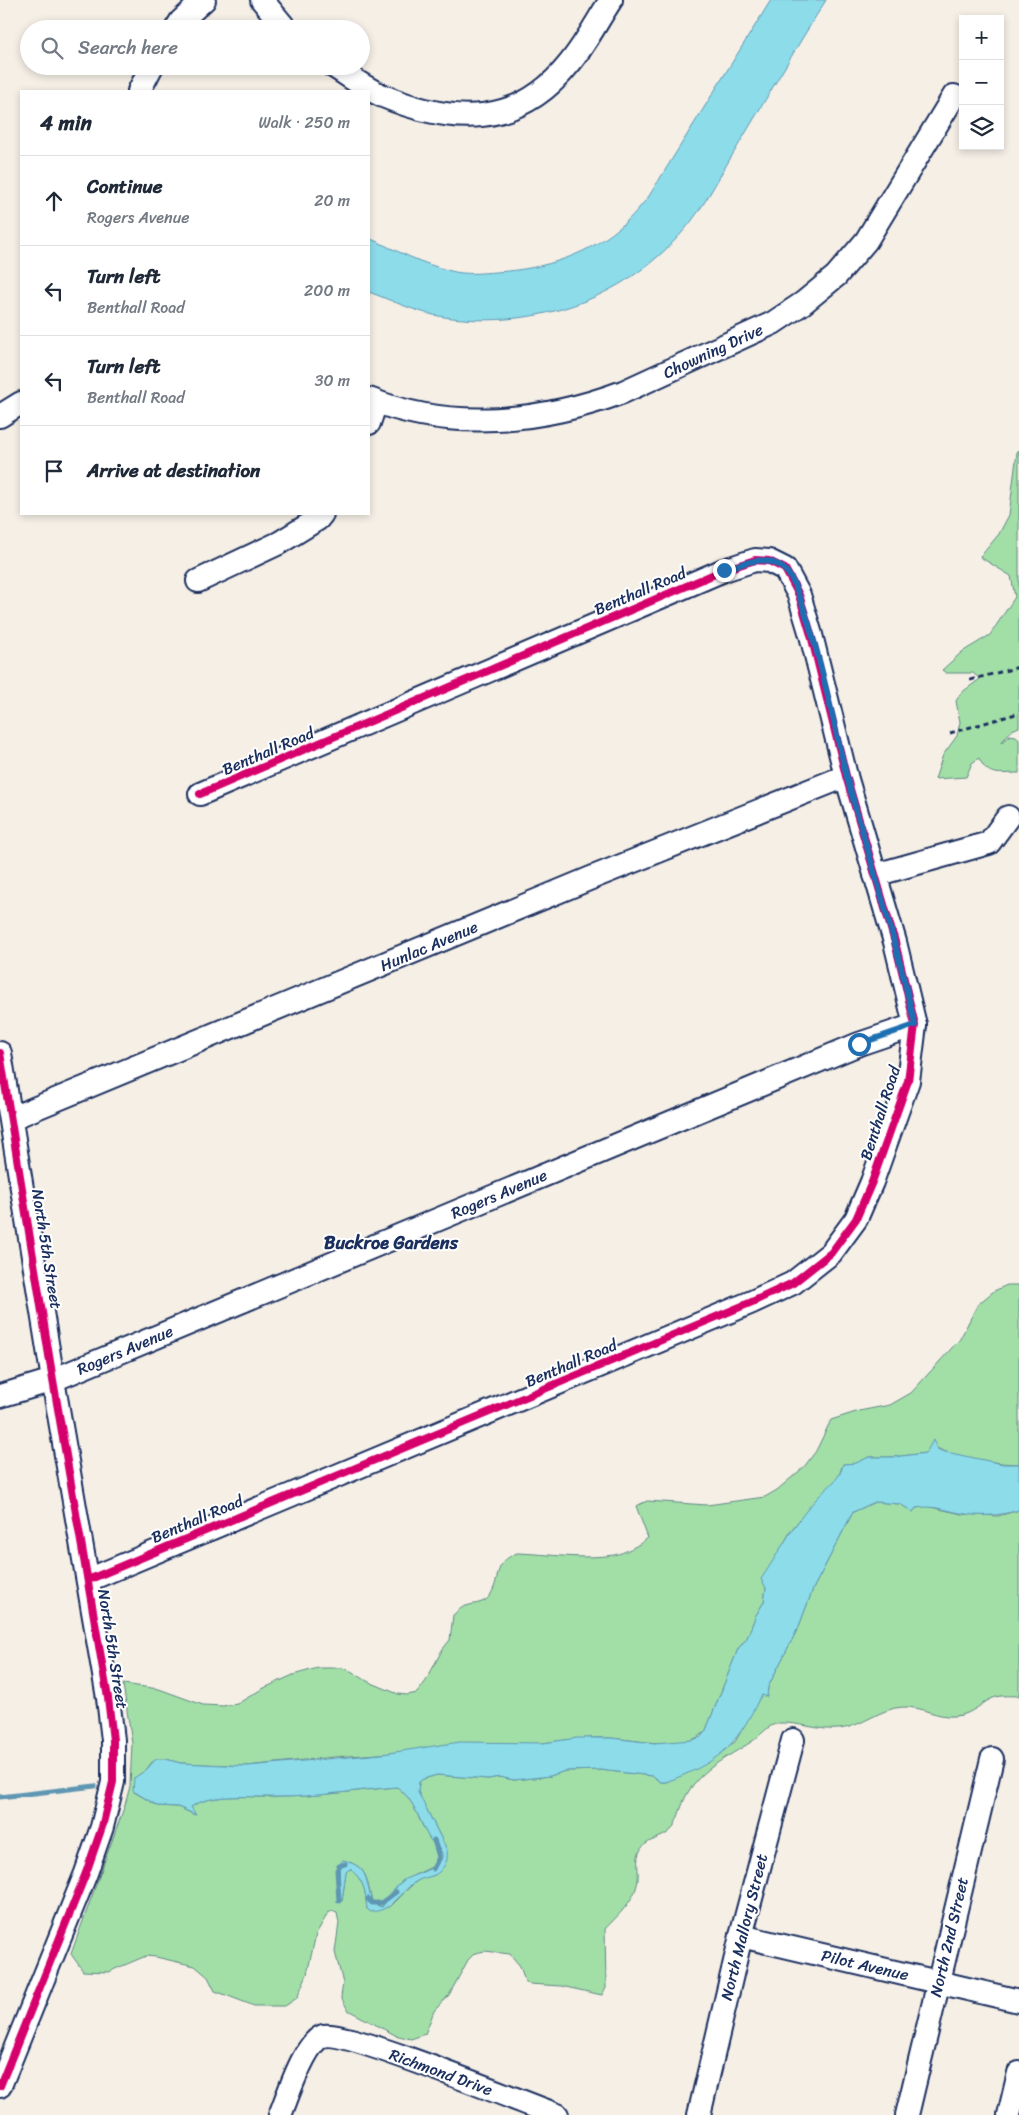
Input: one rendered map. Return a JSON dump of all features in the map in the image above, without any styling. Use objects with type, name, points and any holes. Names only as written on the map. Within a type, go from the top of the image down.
[{"type":"street","points":[[182,20],[204,0]]},
{"type":"street","points":[[262,0],[279,20]]},
{"type":"street","points":[[348,75],[382,95],[426,110],[464,117],[501,113],[532,100],[555,80],[570,64],[611,0]]},
{"type":"street","points":[[140,90],[147,75]]},
{"type":"street","name":"Chowning Drive","points":[[371,408],[447,418],[519,418],[555,413],[598,402],[623,392],[773,323],[803,303],[836,276],[866,241],[954,96]]},
{"type":"street","points":[[0,416],[20,404]]},
{"type":"street","points":[[198,581],[279,543],[318,519],[321,515]]},
{"type":"street","name":"Benthall Road","points":[[88,1580],[752,1302],[793,1283],[831,1253],[856,1219],[872,1182],[908,1081],[915,1025],[895,942],[846,776],[811,635],[799,595],[784,569],[769,562],[755,560],[724,570],[200,794]]},
{"type":"street","name":"Hunlac Avenue","points":[[12,1118],[596,876],[846,776]]},
{"type":"street","points":[[875,875],[989,843],[1008,817]]},
{"type":"street","name":"Rogers Avenue","points":[[0,1396],[53,1380],[859,1044],[915,1025]]},
{"type":"street","name":"North 5th Street","points":[[0,1053],[53,1380],[108,1698],[113,1740],[113,1782],[102,1827],[86,1873],[0,2086]]},
{"type":"street","name":"North Mallory Street","points":[[698,2115],[741,1936],[793,1740]]},
{"type":"street","name":"North 2nd Street","points":[[907,2115],[992,1760]]},
{"type":"street","name":"Pilot Avenue","points":[[741,1936],[1019,2001]]},
{"type":"street","name":"Richmond Drive","points":[[280,2115],[311,2044],[323,2036],[334,2036],[375,2047],[557,2115]]},
{"type":"street","points":[[1009,2115],[1019,2072]]},
{"type":"path","points":[[970,680],[1019,667]]},
{"type":"path","points":[[950,733],[1019,713]]},
{"type":"green space","points":[[1019,450],[1019,727],[1012,730],[1001,743],[1010,735],[1016,736],[1019,740],[1019,773],[1000,774],[991,772],[986,769],[979,758],[972,763],[966,777],[935,779],[943,755],[957,736],[960,722],[956,701],[961,693],[980,679],[973,673],[946,673],[942,670],[962,652],[990,635],[1015,597],[1011,576],[980,557],[999,534],[1009,515],[1017,452]]},
{"type":"green space","points":[[1007,1285],[1019,1285],[1019,1464],[999,1463],[961,1456],[932,1445],[926,1453],[893,1457],[869,1457],[856,1464],[843,1464],[838,1478],[817,1499],[792,1529],[780,1550],[766,1588],[764,1602],[756,1615],[747,1638],[738,1649],[706,1730],[698,1737],[675,1743],[584,1738],[543,1743],[334,1757],[247,1766],[180,1763],[166,1759],[152,1762],[146,1770],[135,1778],[134,1792],[158,1806],[178,1807],[195,1815],[191,1807],[210,1799],[308,1796],[397,1787],[409,1799],[426,1832],[441,1851],[441,1860],[438,1864],[402,1881],[382,1907],[373,1904],[363,1871],[352,1863],[343,1860],[342,1901],[346,1872],[350,1868],[359,1878],[363,1887],[367,1909],[390,1907],[420,1879],[435,1875],[447,1850],[418,1792],[419,1782],[423,1779],[437,1775],[488,1779],[499,1777],[514,1780],[550,1776],[565,1771],[600,1770],[653,1776],[661,1782],[666,1782],[735,1742],[759,1699],[762,1695],[767,1697],[768,1687],[799,1626],[813,1589],[853,1512],[875,1502],[900,1504],[913,1512],[916,1508],[926,1506],[962,1514],[998,1516],[1019,1510],[1019,1696],[996,1697],[972,1711],[955,1716],[903,1707],[887,1711],[847,1728],[824,1729],[779,1723],[771,1726],[755,1740],[716,1764],[693,1785],[685,1798],[672,1829],[641,1848],[638,1859],[637,1887],[634,1894],[626,1907],[605,1929],[606,1987],[602,1995],[561,1986],[529,1984],[525,1981],[520,1966],[510,1954],[485,1951],[475,1953],[468,1960],[449,1995],[434,2011],[425,2034],[411,2039],[395,2035],[348,2010],[341,1997],[343,1983],[335,1952],[339,1923],[337,1913],[332,1911],[328,1913],[316,1934],[307,1974],[297,1998],[285,2006],[254,2006],[215,1991],[208,1977],[195,1966],[156,1957],[146,1956],[108,1972],[83,1971],[71,1954],[125,1805],[130,1786],[132,1743],[123,1684],[159,1689],[203,1705],[223,1706],[237,1704],[262,1689],[293,1675],[318,1668],[342,1668],[398,1694],[417,1693],[426,1681],[442,1650],[450,1640],[453,1615],[462,1607],[486,1600],[489,1597],[501,1566],[509,1557],[517,1553],[590,1557],[614,1555],[623,1552],[648,1538],[636,1506],[647,1501],[707,1505],[765,1497],[777,1490],[804,1467],[816,1451],[831,1420],[859,1411],[890,1405],[911,1393],[960,1339],[978,1304],[994,1291]]},
{"type":"water","points":[[771,0],[826,0],[697,214],[666,249],[639,271],[611,289],[580,303],[547,313],[514,318],[479,320],[434,315],[415,310],[370,292],[370,238],[430,265],[456,272],[473,273],[532,268],[582,252],[612,234],[629,219],[649,196]]},
{"type":"water","points":[[933,1440],[937,1449],[941,1451],[1003,1464],[1019,1464],[1019,1510],[997,1515],[982,1515],[927,1507],[916,1508],[913,1512],[900,1504],[875,1502],[853,1512],[813,1589],[799,1626],[768,1687],[767,1697],[762,1695],[742,1730],[723,1752],[712,1761],[684,1775],[666,1782],[661,1782],[653,1776],[600,1770],[565,1771],[550,1776],[514,1780],[499,1777],[488,1779],[437,1775],[423,1779],[419,1782],[418,1792],[447,1850],[446,1861],[438,1873],[412,1884],[386,1908],[371,1912],[367,1909],[363,1886],[359,1878],[350,1869],[346,1872],[342,1901],[338,1898],[340,1864],[343,1860],[352,1863],[362,1871],[373,1904],[382,1907],[404,1880],[435,1866],[439,1863],[442,1856],[440,1850],[429,1838],[412,1804],[397,1787],[307,1796],[210,1799],[191,1807],[196,1815],[178,1807],[158,1806],[133,1791],[134,1778],[146,1770],[156,1759],[166,1759],[180,1763],[247,1766],[382,1754],[460,1742],[543,1743],[577,1738],[611,1738],[654,1743],[692,1740],[701,1737],[706,1730],[738,1649],[747,1638],[756,1615],[764,1602],[766,1588],[761,1579],[803,1514],[837,1478],[843,1464],[856,1463],[869,1457],[893,1457],[926,1453]]},
{"type":"waterway","points":[[0,1797],[95,1786]]},
{"type":"waterway","points":[[433,1869],[439,1857],[434,1840]]},
{"type":"waterway","points":[[339,1901],[337,1870],[339,1866],[345,1864]]},
{"type":"waterway","points":[[368,1899],[372,1903],[381,1903],[396,1892]]},
{"type":"cycle path","points":[[88,1580],[752,1302],[793,1283],[831,1253],[856,1219],[872,1182],[908,1081],[915,1025],[895,942],[846,776],[811,635],[799,595],[785,569],[769,561],[755,560],[724,570],[200,794]]},
{"type":"cycle path","points":[[0,1053],[53,1380],[108,1698],[113,1740],[113,1782],[102,1827],[86,1873],[0,2086]]},
{"type":"district","name":"Buckroe Gardens","points":[[391,1243]]},
{"type":"route","points":[[724,570],[755,560],[769,562],[784,569],[799,595],[811,635],[846,776],[895,942],[915,1025],[859,1044]]}]
